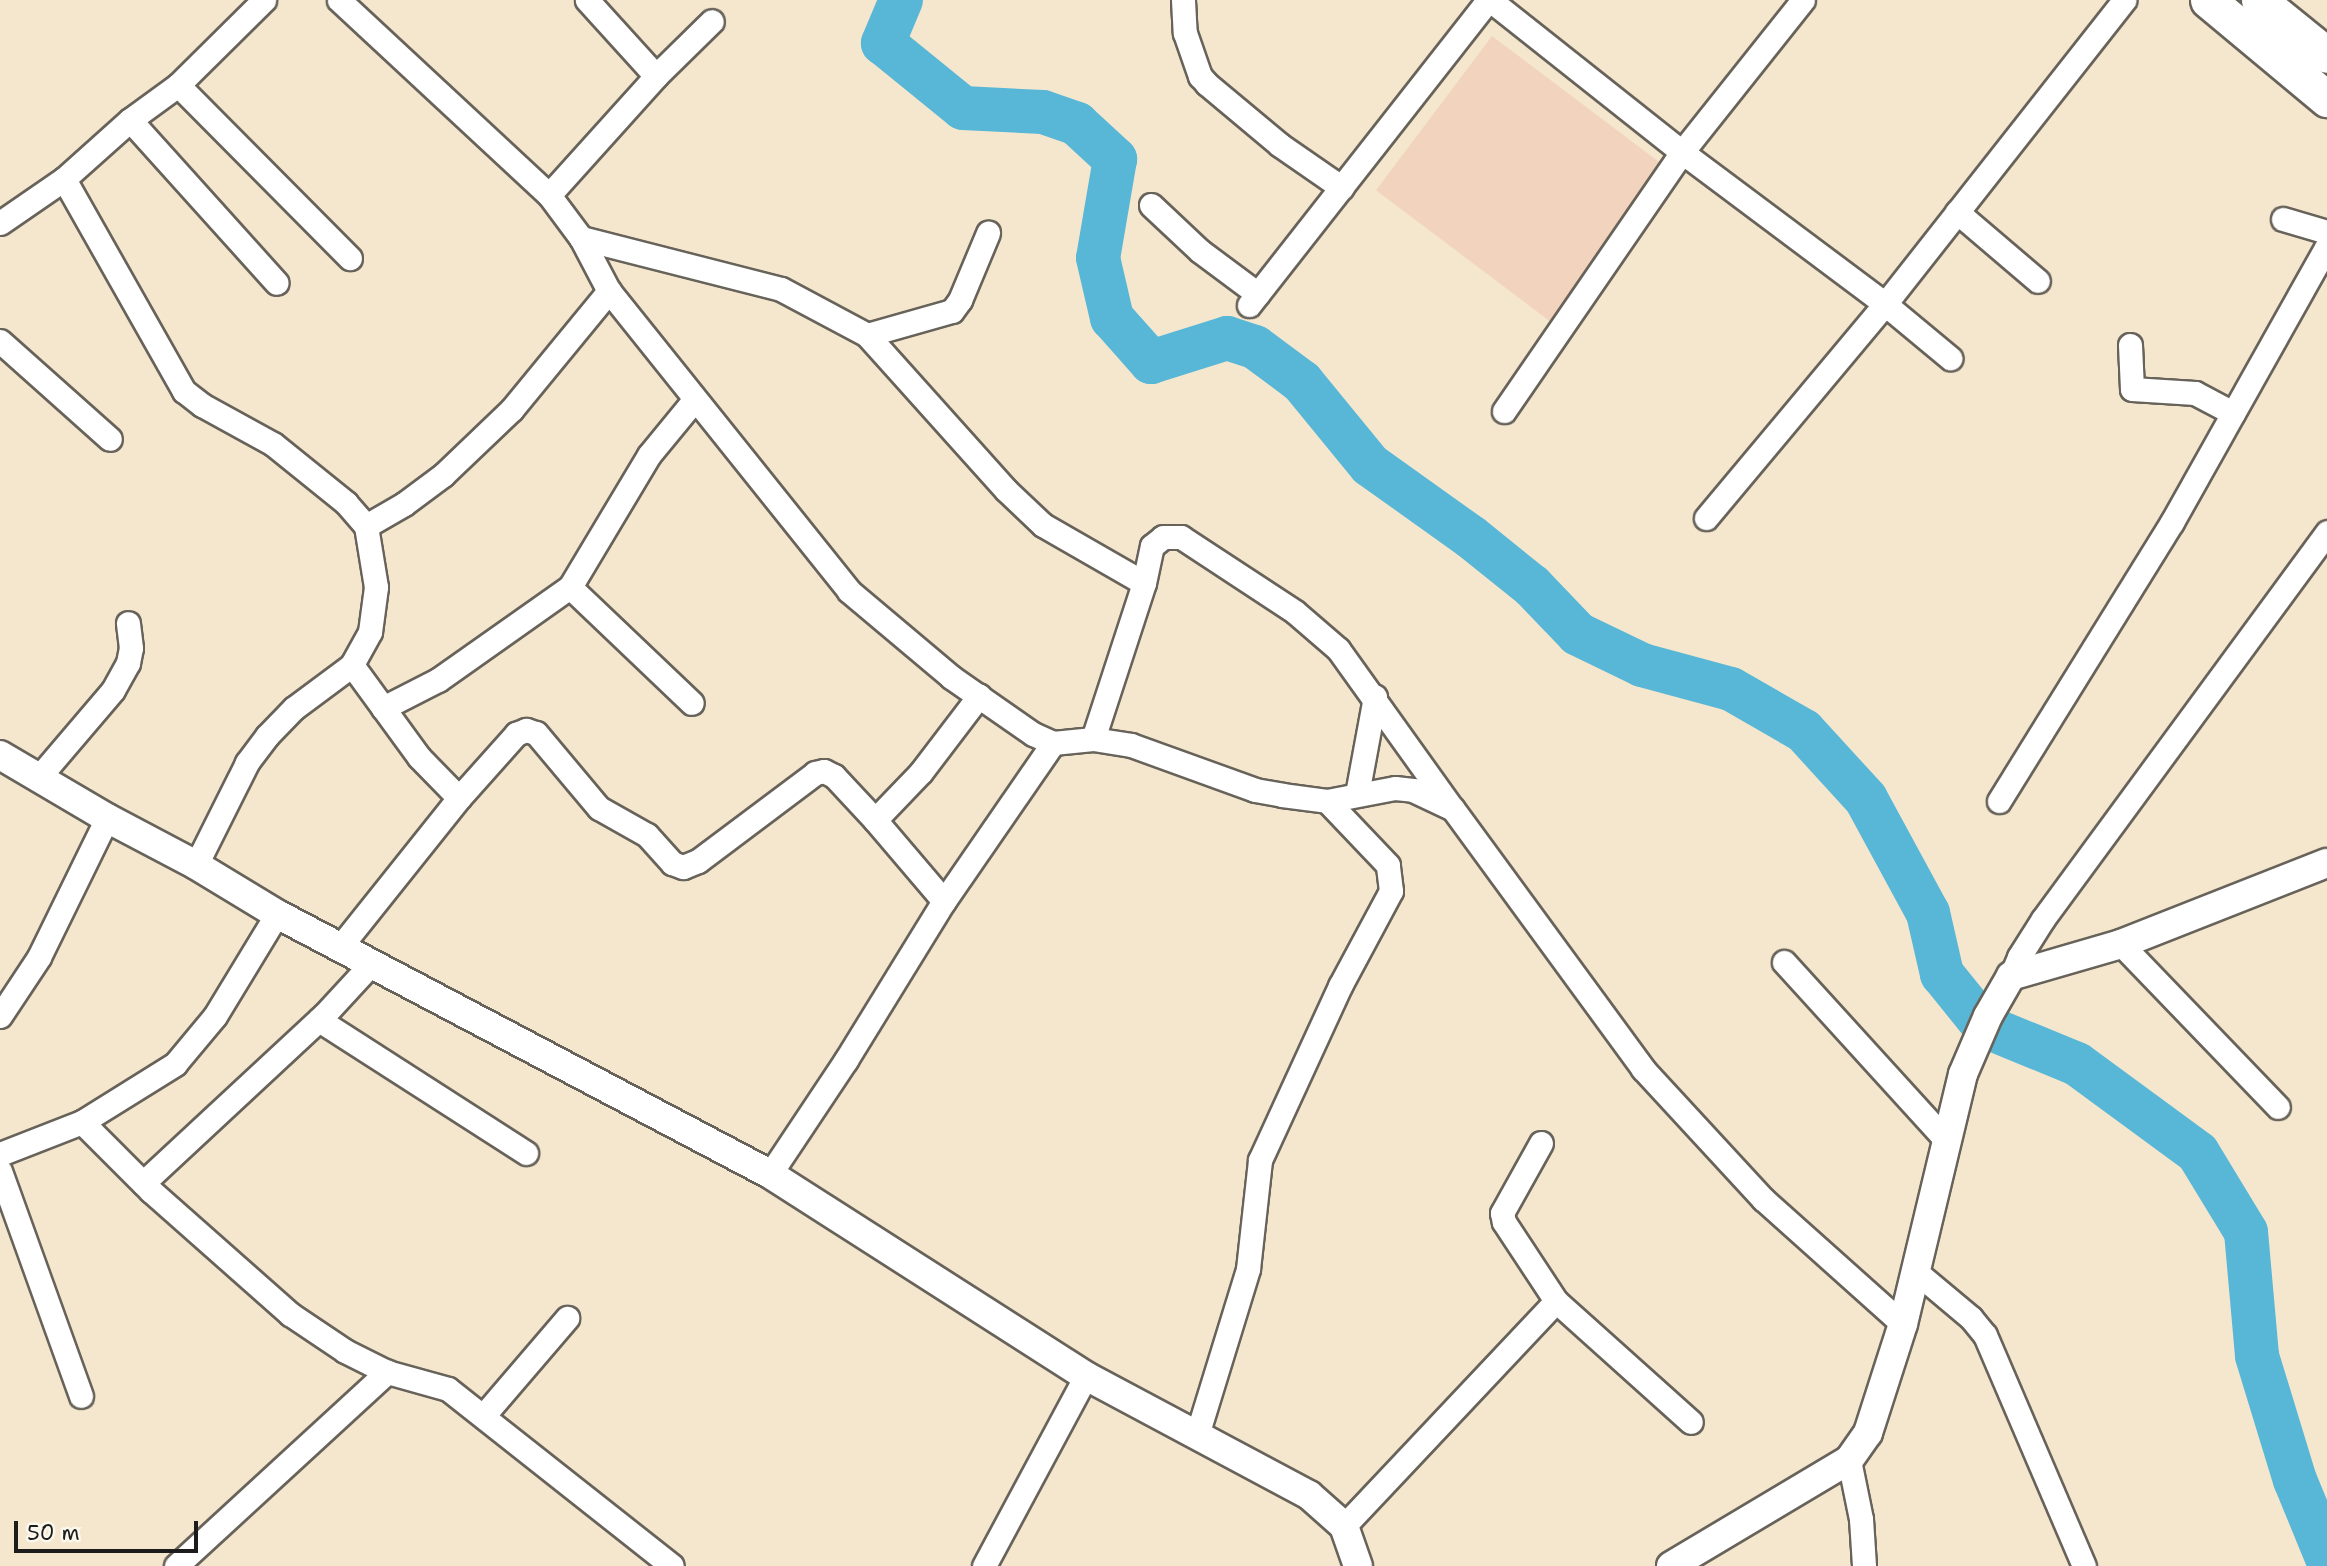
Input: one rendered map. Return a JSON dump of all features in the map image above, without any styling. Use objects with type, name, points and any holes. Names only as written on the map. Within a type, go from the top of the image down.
[{"type":"main road","points":[[2208,0],[2327,99]]},
{"type":"main road","points":[[2259,0],[2327,55]]},
{"type":"street","points":[[0,223],[64,179],[130,120],[177,85],[264,0]]},
{"type":"street","points":[[339,0],[550,195],[581,237],[609,291],[849,591],[951,677],[1033,734],[1053,743],[1093,739],[1131,745],[1255,790],[1327,801],[1395,788],[1413,790],[1453,809]]},
{"type":"street","points":[[587,0],[656,76]]},
{"type":"street","points":[[1183,0],[1185,33],[1200,76],[1280,145],[1342,188]]},
{"type":"street","points":[[1151,205],[1254,300],[1489,0],[1682,152],[1885,304],[1950,358]]},
{"type":"street","points":[[1504,411],[1682,152],[1803,0]]},
{"type":"street","points":[[1706,518],[1885,304],[2124,0]]},
{"type":"street","points":[[550,195],[656,76],[712,22]]},
{"type":"street","points":[[177,85],[350,258]]},
{"type":"street","points":[[130,120],[277,283]]},
{"type":"street","points":[[64,179],[184,391],[202,405],[273,444],[346,503],[366,526],[376,587],[370,632],[352,665],[294,708],[267,736],[247,763],[197,865]]},
{"type":"street","points":[[1957,212],[2038,281]]},
{"type":"street","points":[[2283,219],[2327,232]]},
{"type":"street","points":[[867,335],[952,311],[960,300],[988,233]]},
{"type":"street","points":[[581,237],[781,289],[867,335],[1006,490],[1044,525],[1144,583]]},
{"type":"street","points":[[1999,801],[2172,522],[2327,246]]},
{"type":"street","points":[[366,526],[404,504],[443,475],[512,409],[609,291]]},
{"type":"street","points":[[0,341],[110,439]]},
{"type":"street","points":[[2130,345],[2132,390],[2195,393],[2234,413]]},
{"type":"street","points":[[383,708],[438,680],[570,587],[649,455],[695,399]]},
{"type":"street","points":[[1671,1566],[1849,1460],[1868,1433],[1903,1324],[1963,1074],[2019,957],[2043,919],[2327,532]]},
{"type":"street","points":[[1093,739],[1144,583],[1152,546],[1163,537],[1181,537],[1295,612],[1338,649],[1375,697],[1453,809],[1475,835],[1643,1069],[1763,1199],[1903,1324]]},
{"type":"street","points":[[570,587],[692,703]]},
{"type":"street","points":[[39,777],[113,690],[128,663],[131,648],[128,623]]},
{"type":"street","points":[[352,665],[419,757],[459,798]]},
{"type":"street","points":[[875,820],[921,772],[979,695]]},
{"type":"street","points":[[1357,794],[1375,697]]},
{"type":"street","points":[[340,947],[459,798],[516,734],[526,730],[536,733],[599,808],[647,835],[672,863],[683,867],[698,861],[815,773],[824,771],[834,776],[875,820],[944,901]]},
{"type":"street","points":[[770,1174],[846,1059],[944,901],[1053,743]]},
{"type":"street","points":[[0,754],[107,818],[197,865],[277,914],[770,1174],[1086,1376],[1309,1495],[1344,1526],[1358,1566]]},
{"type":"street","points":[[1197,1435],[1248,1269],[1260,1160],[1340,986],[1391,891],[1388,864],[1327,801]]},
{"type":"street","points":[[0,1016],[39,957],[107,818]]},
{"type":"street","points":[[2005,986],[2122,944],[2327,863]]},
{"type":"street","points":[[0,1154],[82,1122],[176,1063],[200,1038],[277,914]]},
{"type":"street","points":[[2122,944],[2278,1107]]},
{"type":"street","points":[[1784,962],[1947,1141]]},
{"type":"street","points":[[143,1183],[319,1020],[371,964]]},
{"type":"street","points":[[319,1020],[526,1153]]},
{"type":"street","points":[[82,1122],[143,1183],[290,1314],[345,1351],[387,1372],[448,1389],[672,1566]]},
{"type":"street","points":[[1541,1143],[1503,1213],[1504,1222],[1556,1301],[1691,1422]]},
{"type":"street","points":[[0,1171],[81,1396]]},
{"type":"street","points":[[1915,1272],[1971,1318],[1985,1335],[2084,1566]]},
{"type":"street","points":[[1344,1526],[1556,1301]]},
{"type":"street","points":[[484,1415],[567,1318]]},
{"type":"street","points":[[176,1566],[387,1372]]},
{"type":"street","points":[[984,1566],[1086,1376]]},
{"type":"street","points":[[1849,1460],[1861,1519],[1864,1566]]},
{"type":"shaded area","points":[[1492,36],[1668,169],[1552,323],[1376,190]]},
{"type":"waterway","points":[[901,0],[883,43],[963,108],[1043,112],[1077,124],[1115,159],[1098,258],[1112,318],[1151,362],[1227,338],[1255,347],[1302,382],[1370,465],[1471,537],[1532,586],[1578,634],[1642,665],[1731,689],[1804,731],[1866,799],[1928,913],[1942,974],[1984,1026],[2077,1064],[2198,1153],[2246,1232],[2257,1356],[2295,1480],[2327,1558]]}]
